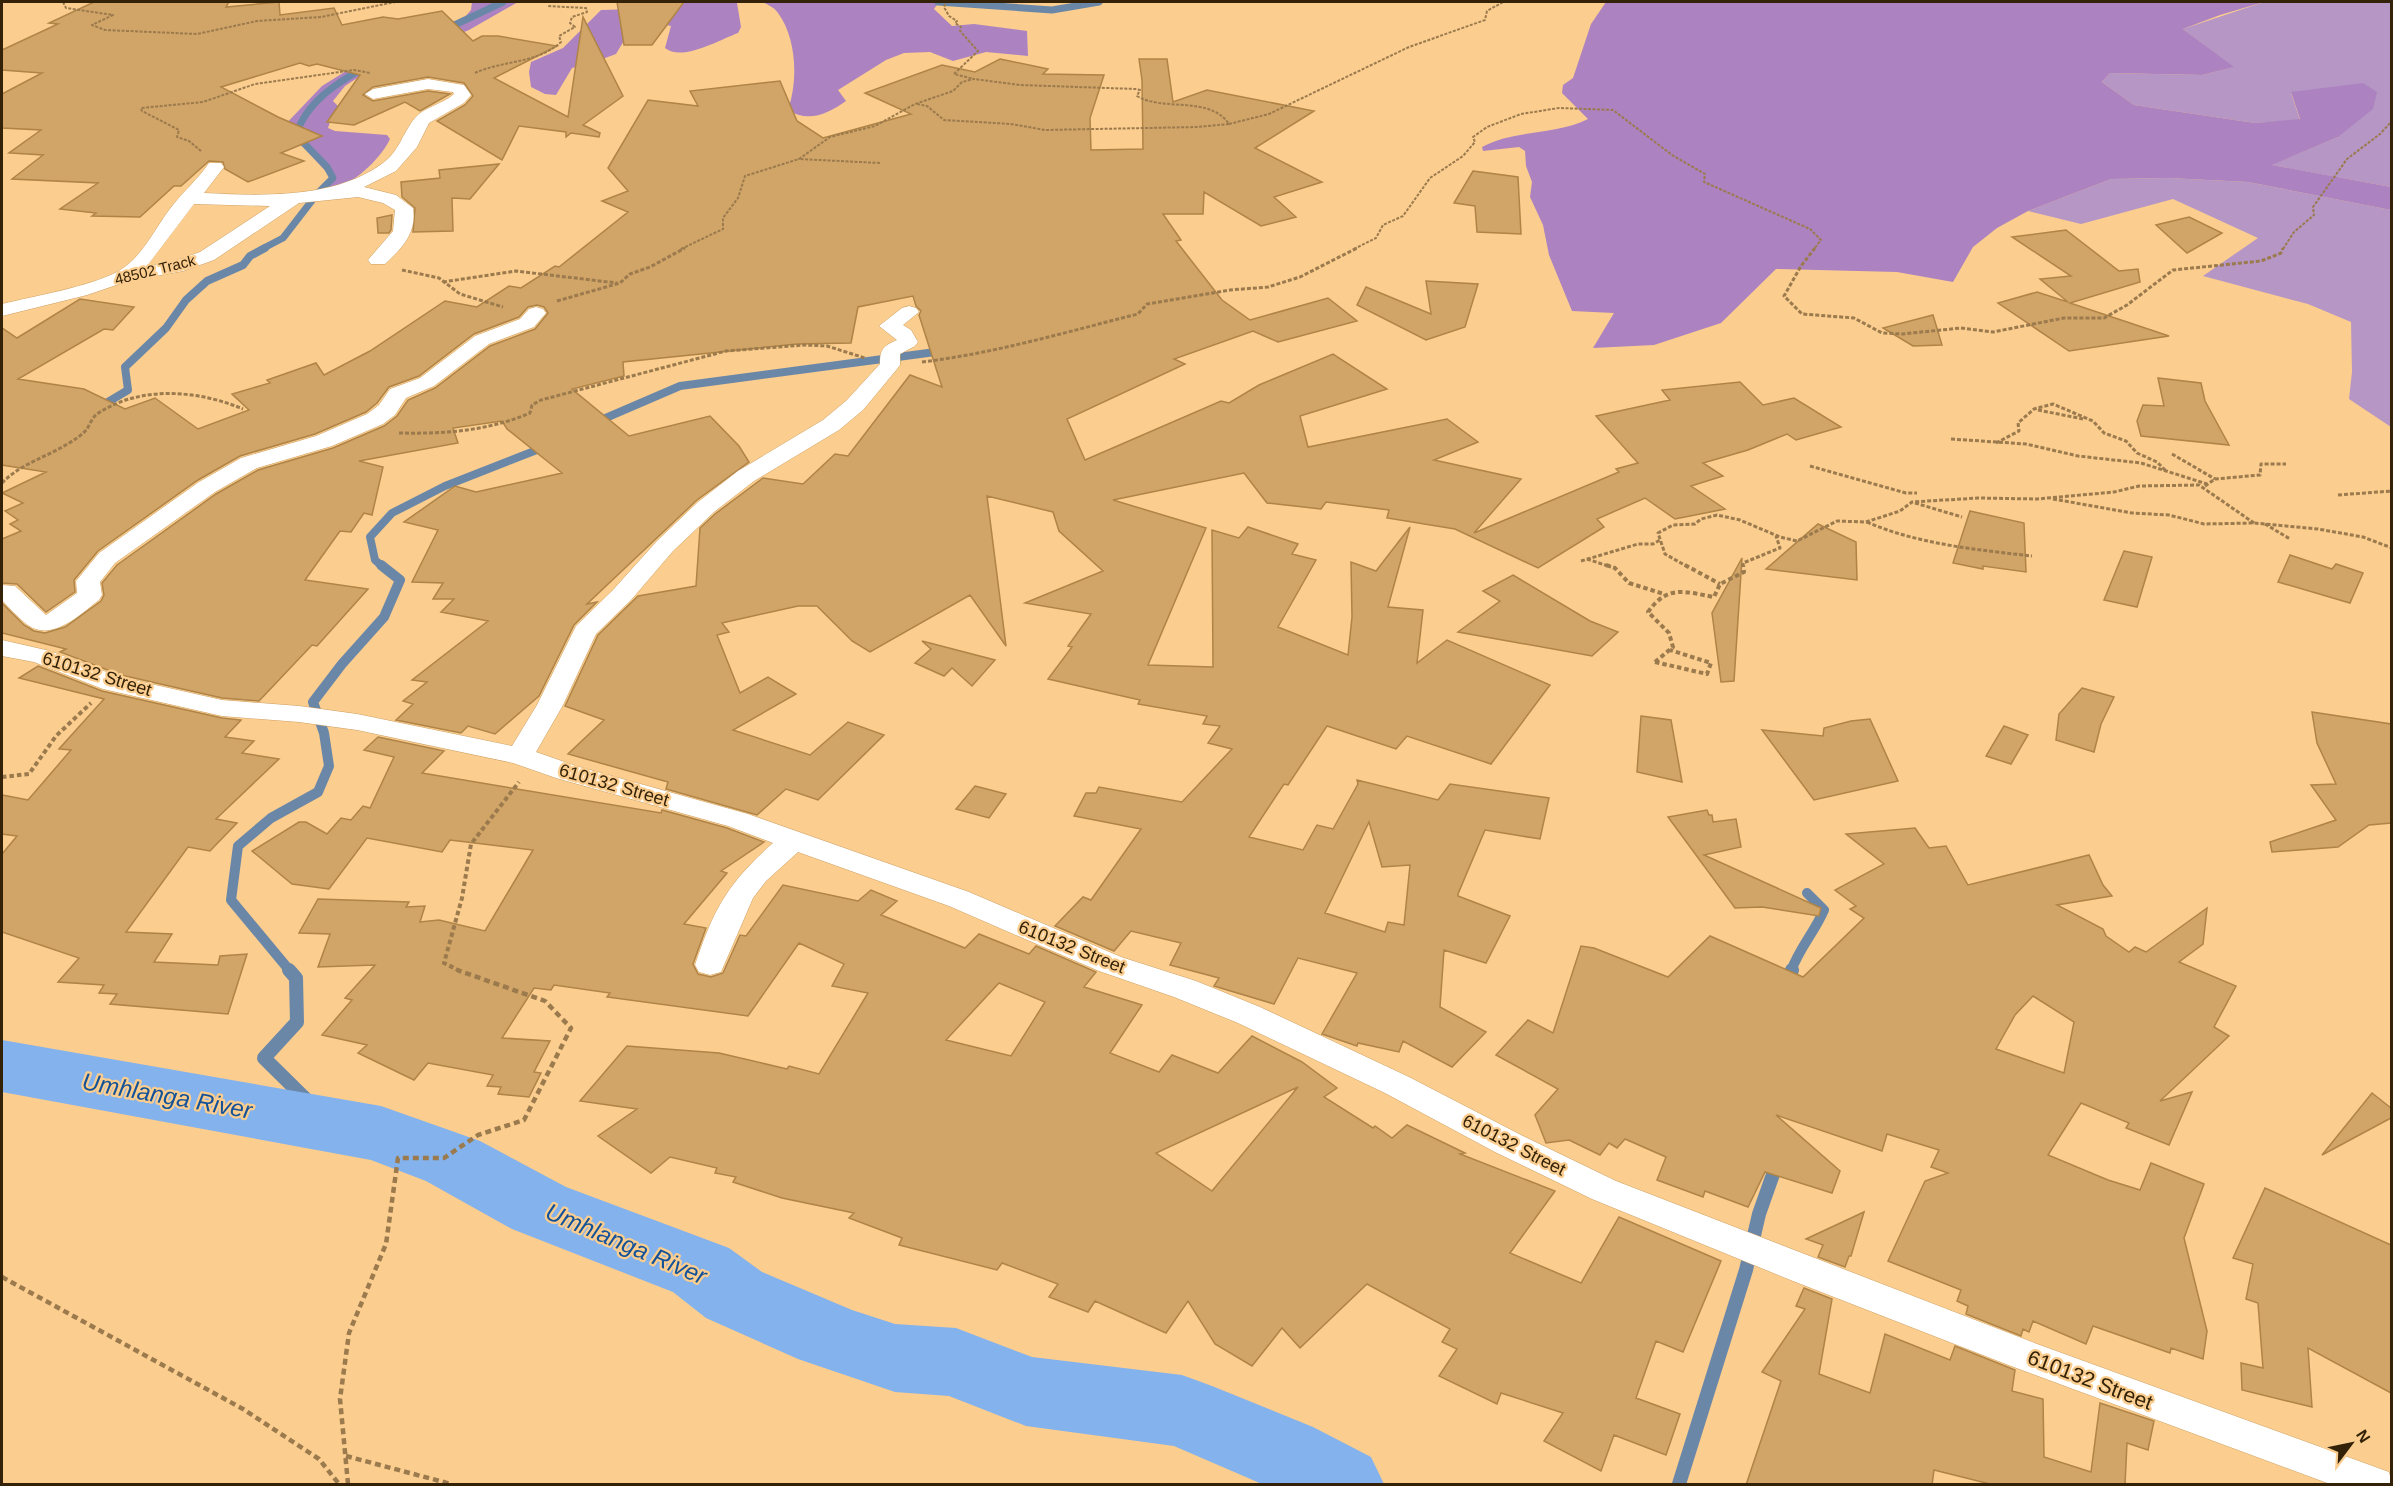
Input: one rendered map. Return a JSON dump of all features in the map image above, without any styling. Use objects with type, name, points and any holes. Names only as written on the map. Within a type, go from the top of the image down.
[{"type":"street","points":[[337,191],[390,167],[408,147],[422,120],[463,97],[460,89],[428,84],[407,90],[373,94]]},
{"type":"street","points":[[124,276],[150,254],[175,214],[188,198],[206,183],[215,167]]},
{"type":"street","points":[[188,198],[255,201],[337,191],[370,194],[398,203],[404,208],[406,216],[399,242],[378,260]]},
{"type":"street","name":"48502 Track","points":[[2,310],[80,291],[124,276],[176,267],[207,256],[294,198]]},
{"type":"street","points":[[527,758],[585,631],[600,614],[622,596],[665,546],[706,507],[746,476],[831,426],[855,405],[890,365],[890,351],[904,346],[908,338],[889,326],[909,312]]},
{"type":"street","points":[[2,593],[6,591],[36,620],[51,623],[90,595],[88,581],[108,558],[207,487],[267,456],[324,441],[383,414],[398,394],[427,382],[482,340],[527,323],[536,313]]},
{"type":"street","name":"610132 Street","points":[[2,648],[41,657],[112,683],[222,708],[299,714],[350,721],[527,758],[566,772],[738,820],[958,899],[1110,964],[1185,989],[1249,1015],[1397,1084],[1507,1143],[1604,1190],[1806,1271],[2201,1422],[2375,1485]]},
{"type":"street","points":[[710,965],[728,916],[746,886],[793,840]]},
{"type":"path","points":[[63,2],[66,8],[113,15],[92,25],[105,30],[197,34],[257,21],[321,17],[395,2]]},
{"type":"path","points":[[946,2],[944,7],[949,16],[957,21],[955,23],[961,27],[960,31],[978,51],[971,54],[970,61],[954,74],[1020,85],[1136,89],[1140,90],[1137,96],[1139,99],[1160,103],[1181,103],[1223,115],[1228,124]]},
{"type":"path","points":[[917,104],[927,106],[944,120],[1011,124],[1045,130],[1197,127],[1246,122],[1287,107],[1378,60],[1437,35],[1470,27],[1485,20],[1487,11],[1503,2]]},
{"type":"path","points":[[447,86],[496,64],[520,62],[554,50],[561,42],[559,36],[575,27],[570,23],[572,17],[587,12],[586,8],[547,6]]},
{"type":"path","points":[[215,167],[196,146],[177,137],[179,130],[170,129],[161,121],[142,111],[141,108],[203,102],[264,83],[366,70]]},
{"type":"path","points":[[378,260],[386,267],[439,278],[446,287],[468,298],[536,313],[538,309],[555,302],[620,283],[627,275],[653,267],[658,261],[723,229],[721,222],[724,213],[734,204],[741,192],[745,176],[754,170],[784,166],[799,159],[830,137],[875,126],[917,104],[953,91],[962,82],[974,79]]},
{"type":"path","points":[[353,429],[402,433],[447,431],[514,421],[530,412],[532,405],[541,400],[726,351],[805,345],[827,346],[890,365],[975,356],[1138,314],[1147,304],[1230,290],[1268,287],[1299,277],[1376,238],[1383,225],[1403,216],[1430,178],[1463,156],[1475,142],[1473,137],[1485,126],[1528,113],[1562,107],[1613,110],[1622,121],[1664,148],[1669,156],[1705,174],[1704,182],[1810,229],[1821,240],[1801,267],[1784,296],[1802,314],[1854,318],[1882,333],[1902,334],[1961,328],[1993,332],[2064,318],[2104,318],[2127,306],[2173,270],[2261,261],[2281,253],[2286,241],[2297,228],[2314,215],[2313,207],[2347,159],[2380,134],[2391,121]]},
{"type":"path","points":[[799,159],[880,163]]},
{"type":"path","points":[[442,282],[516,271],[620,283]]},
{"type":"path","points":[[2,483],[84,433],[95,414],[128,401],[157,393],[189,393],[224,399],[243,409]]},
{"type":"path","points":[[1996,443],[2019,431],[2018,423],[2034,409],[2053,404],[2093,421],[2104,433],[2126,441],[2137,453],[2157,462],[2167,471]]},
{"type":"path","points":[[2034,409],[2093,421]]},
{"type":"path","points":[[1951,439],[2026,444],[2078,456],[2141,463],[2207,484]]},
{"type":"path","points":[[2172,454],[2215,479]]},
{"type":"path","points":[[2202,488],[2215,479],[2260,475],[2261,464],[2286,464]]},
{"type":"path","points":[[1810,466],[1906,493],[1917,493]]},
{"type":"path","points":[[1720,584],[1665,554],[1658,533],[1673,525],[1695,524],[1701,519],[1718,515],[1740,520],[1797,541],[1837,521],[1866,522],[1900,511],[1911,503],[1978,498],[2037,499],[2114,492],[2139,486],[2199,486],[2254,523]]},
{"type":"path","points":[[2338,495],[2391,491]]},
{"type":"path","points":[[1906,493],[1911,503],[1962,517]]},
{"type":"path","points":[[2045,497],[2132,513],[2169,516],[2204,524],[2254,523],[2363,537],[2391,548]]},
{"type":"path","points":[[1866,522],[1892,533],[1995,552],[2032,556]]},
{"type":"path","points":[[2264,524],[2290,539]]},
{"type":"path","points":[[1670,650],[1711,663],[1707,674],[1655,662],[1673,647],[1669,633],[1648,612],[1657,597],[1674,591],[1714,597],[1720,584],[1744,572],[1743,563],[1780,548],[1776,535]]},
{"type":"path","points":[[1581,561],[1638,544],[1653,544],[1660,540]]},
{"type":"path","points":[[1587,559],[1615,568],[1629,583],[1664,595]]},
{"type":"path","points":[[2,777],[29,774],[56,736],[112,683]]},
{"type":"path","points":[[348,1485],[340,1399],[349,1334],[386,1244],[398,1158],[444,1158],[478,1136],[524,1120],[571,1028],[545,1001],[466,974],[444,963],[462,898],[471,844],[527,758]]},
{"type":"path","points":[[2,1277],[243,1409],[319,1459],[339,1485]]},
{"type":"path","points":[[346,1456],[445,1481],[451,1485]]},
{"type":"shaded area","points":[[472,2],[518,2],[469,30],[437,43],[389,57],[345,86],[333,101],[343,111],[330,122],[328,128],[335,131],[387,135],[390,139],[379,156],[362,173],[342,185],[332,188],[322,187],[330,176],[298,141],[282,128],[322,86],[351,68],[465,17],[471,10]]},
{"type":"shaded area","points":[[658,2],[741,2],[737,3],[741,27],[738,33],[711,45],[681,53],[665,48],[671,26],[662,24],[631,29],[616,54],[572,68],[556,95],[545,94],[531,87],[529,72],[531,62],[563,48],[601,10],[635,9]]},
{"type":"shaded area","points":[[763,2],[939,2],[934,9],[952,26],[974,24],[1027,31],[1028,56],[986,52],[953,61],[930,52],[904,53],[886,60],[838,90],[846,101],[839,106],[818,115],[803,116],[788,110],[794,73],[789,35],[777,11]]},
{"type":"shaded area","points":[[1606,2],[2264,2],[2183,29],[2234,67],[2202,75],[2110,73],[2102,82],[2134,105],[2255,123],[2300,119],[2291,92],[2363,83],[2377,92],[2373,109],[2338,137],[2272,165],[2391,187],[2391,210],[2248,182],[2168,178],[2111,179],[2028,211],[1997,228],[1973,247],[1953,282],[1897,272],[1776,269],[1721,323],[1654,345],[1593,348],[1614,313],[1572,311],[1549,255],[1543,225],[1530,197],[1532,182],[1526,166],[1525,151],[1519,147],[1483,151],[1482,147],[1508,137],[1562,128],[1588,119],[1562,93],[1563,85],[1573,78],[1591,24]]},
{"type":"shaded area","points":[[2264,2],[2391,2],[2391,187],[2271,165],[2338,137],[2291,93],[2300,120],[2255,123],[2134,105],[2102,82],[2110,73],[2202,75],[2233,67],[2183,29]]},
{"type":"shaded area","points":[[2168,178],[2248,182],[2391,210],[2391,427],[2349,399],[2352,372],[2351,322],[2308,304],[2203,276],[2258,238],[2173,199],[2081,224],[2028,211],[2111,179]]},
{"type":"building","points":[[94,2],[229,2],[226,7],[279,2],[280,15],[334,8],[342,25],[383,17],[398,19],[442,11],[473,41],[482,36],[498,36],[557,46],[494,78],[568,117],[583,17],[623,96],[583,125],[600,133],[599,137],[571,133],[566,137],[566,132],[519,126],[502,160],[437,121],[465,105],[473,96],[464,83],[428,77],[373,87],[363,95],[373,101],[428,91],[450,94],[420,111],[405,102],[354,125],[327,122],[360,75],[317,64],[309,66],[300,63],[221,87],[278,117],[322,136],[281,153],[304,161],[248,182],[225,169],[223,162],[209,161],[181,186],[174,186],[140,217],[92,216],[96,213],[60,209],[98,183],[12,179],[43,155],[9,153],[41,130],[2,128],[2,94],[42,73],[2,70],[2,50],[58,24],[49,23]]},
{"type":"building","points":[[617,2],[684,2],[652,45],[624,45]]},
{"type":"building","points":[[1000,59],[1048,69],[1043,74],[1104,75],[1090,118],[1091,150],[1143,149],[1142,80],[1139,59],[1167,59],[1173,102],[1207,90],[1314,111],[1255,148],[1322,182],[1274,197],[1296,217],[1261,226],[1204,192],[1203,214],[1163,214],[1181,240],[1176,241],[1222,300],[1250,320],[1328,298],[1357,321],[1278,342],[1253,331],[1174,359],[1185,364],[1067,419],[1085,460],[1221,401],[1229,403],[1259,385],[1333,354],[1387,389],[1300,416],[1308,447],[1447,419],[1478,442],[1434,460],[1521,479],[1474,533],[1619,472],[1616,469],[1638,463],[1596,416],[1670,400],[1662,390],[1740,382],[1763,405],[1794,398],[1841,427],[1796,440],[1787,434],[1748,450],[1703,463],[1723,476],[1691,486],[1725,509],[1675,519],[1645,498],[1597,519],[1604,527],[1538,568],[1455,529],[1387,518],[1389,510],[1326,502],[1321,509],[1267,503],[1244,473],[1113,500],[1206,528],[1148,665],[1213,667],[1212,530],[1239,538],[1248,527],[1298,544],[1292,554],[1316,560],[1278,627],[1348,655],[1352,617],[1351,562],[1376,571],[1410,527],[1388,607],[1423,610],[1417,663],[1447,640],[1550,685],[1491,764],[1407,736],[1396,749],[1327,726],[1288,785],[1284,784],[1249,837],[1303,850],[1317,825],[1333,829],[1358,784],[1357,780],[1438,800],[1450,784],[1549,798],[1540,839],[1485,830],[1458,894],[1458,896],[1510,916],[1486,963],[1444,950],[1440,1007],[1486,1032],[1452,1067],[1403,1041],[1399,1052],[1358,1043],[1357,1046],[1322,1034],[1357,973],[1298,958],[1274,1004],[1214,986],[1219,978],[1170,965],[1181,943],[1131,931],[1114,951],[1055,926],[1083,897],[1091,900],[1141,829],[1074,816],[1086,793],[1096,793],[1099,787],[1182,802],[1232,749],[1208,743],[1220,726],[1203,724],[1207,716],[1138,704],[1140,700],[1048,679],[1072,647],[1068,646],[1091,614],[1025,603],[1103,571],[1059,531],[1053,512],[987,496],[1006,646],[970,595],[870,652],[852,641],[817,606],[798,606],[722,623],[729,632],[717,635],[740,693],[768,677],[796,694],[733,730],[810,755],[848,722],[884,735],[818,800],[786,789],[757,815],[666,789],[668,782],[568,754],[604,720],[565,706],[598,635],[638,596],[696,586],[700,528],[763,478],[803,484],[835,454],[848,456],[910,375],[942,387],[919,315],[921,311],[916,306],[913,296],[858,307],[851,343],[797,344],[623,362],[624,376],[572,389],[629,436],[710,416],[739,446],[749,462],[697,500],[587,604],[597,602],[574,625],[539,696],[495,734],[468,726],[461,733],[396,720],[413,704],[403,701],[427,682],[412,680],[488,621],[441,612],[454,599],[433,599],[443,583],[412,582],[438,530],[404,522],[455,486],[476,492],[562,473],[507,429],[502,421],[453,428],[458,443],[359,461],[383,467],[372,515],[364,513],[351,532],[340,531],[305,580],[368,589],[317,646],[312,645],[259,701],[222,698],[121,675],[60,652],[66,649],[2,633],[2,603],[24,625],[34,631],[45,633],[65,627],[101,601],[104,595],[102,583],[117,565],[216,494],[258,470],[333,448],[384,426],[397,416],[408,400],[435,388],[490,346],[535,329],[548,313],[544,307],[537,305],[528,307],[519,317],[474,334],[419,376],[389,387],[377,403],[366,412],[315,434],[240,456],[198,480],[98,551],[74,580],[75,592],[46,612],[17,584],[2,583],[2,539],[21,531],[10,524],[18,520],[5,511],[23,503],[2,493],[46,472],[2,465],[2,328],[17,338],[80,299],[134,307],[113,330],[104,329],[18,379],[84,389],[125,409],[155,398],[198,429],[249,410],[232,394],[270,383],[267,380],[316,363],[324,375],[370,351],[445,301],[477,307],[509,286],[521,288],[555,266],[559,267],[628,212],[602,201],[628,191],[608,168],[648,100],[698,106],[690,91],[780,81],[797,121],[823,138],[911,114],[865,93],[942,65],[975,72]],"holes":[[[1369,822],[1382,867],[1410,865],[1404,925],[1388,922],[1385,932],[1325,913]]]},
{"type":"building","points":[[499,164],[470,199],[452,198],[453,231],[413,232],[415,208],[402,197],[401,182],[440,178],[439,170]]},
{"type":"building","points":[[1473,171],[1518,177],[1521,234],[1477,232],[1475,206],[1454,203]]},
{"type":"building","points":[[392,215],[389,233],[378,233],[377,218]]},
{"type":"building","points":[[2189,217],[2222,233],[2187,253],[2156,225]]},
{"type":"building","points":[[2066,230],[2119,271],[2138,269],[2140,282],[2070,303],[2169,336],[2069,351],[1998,303],[2037,292],[2068,302],[2040,279],[2071,276],[2012,237]]},
{"type":"building","points":[[1426,281],[1478,284],[1465,327],[1426,340],[1357,305],[1366,287],[1431,314]]},
{"type":"building","points":[[1933,315],[1942,345],[1913,346],[1883,328]]},
{"type":"building","points":[[2158,378],[2201,383],[2205,401],[2229,445],[2141,436],[2137,421],[2143,405],[2164,406]]},
{"type":"building","points":[[1970,511],[2024,523],[2026,572],[1983,566],[1983,569],[1953,563]]},
{"type":"building","points":[[1818,524],[1856,542],[1857,580],[1766,569]]},
{"type":"building","points":[[2124,551],[2152,557],[2137,607],[2104,600]]},
{"type":"building","points":[[2290,555],[2332,569],[2336,564],[2363,573],[2350,603],[2278,582]]},
{"type":"building","points":[[1742,558],[1734,681],[1721,682],[1712,613]]},
{"type":"building","points":[[1513,575],[1590,621],[1618,632],[1592,656],[1458,632],[1500,601],[1483,591]]},
{"type":"building","points":[[922,641],[995,660],[972,686],[952,668],[944,676],[915,663],[931,649]]},
{"type":"building","points":[[38,666],[102,691],[222,718],[241,720],[225,737],[254,741],[242,753],[279,759],[216,819],[237,823],[210,851],[188,847],[126,932],[172,934],[154,962],[218,965],[220,956],[247,954],[228,1014],[110,1004],[117,994],[99,993],[104,985],[58,982],[79,958],[2,932],[2,854],[17,836],[2,834],[2,795],[28,800],[71,750],[59,749],[104,699],[19,678]]},
{"type":"building","points":[[2082,688],[2114,697],[2101,724],[2094,752],[2056,740],[2059,714]]},
{"type":"building","points":[[2312,712],[2391,724],[2391,823],[2369,825],[2338,847],[2272,852],[2270,842],[2336,820],[2311,785],[2336,784],[2317,743]]},
{"type":"building","points":[[1641,716],[1671,720],[1682,782],[1637,772]]},
{"type":"building","points":[[1870,719],[1898,781],[1814,800],[1762,730],[1823,736],[1824,728]]},
{"type":"building","points":[[2004,726],[2028,735],[2011,764],[1986,756]]},
{"type":"building","points":[[378,737],[444,751],[422,773],[661,813],[662,810],[727,828],[764,842],[721,871],[727,873],[684,924],[706,928],[693,964],[698,974],[711,977],[723,973],[740,935],[746,936],[783,885],[858,901],[871,890],[897,901],[881,915],[965,948],[979,934],[1029,954],[1036,946],[1096,972],[1084,987],[1142,1005],[1110,1053],[1159,1072],[1172,1055],[1218,1073],[1252,1036],[1302,1062],[1337,1088],[1324,1097],[1392,1138],[1407,1125],[1465,1153],[1460,1154],[1555,1191],[1510,1253],[1581,1283],[1619,1217],[1721,1261],[1683,1352],[1656,1341],[1636,1398],[1680,1414],[1666,1455],[1614,1435],[1601,1471],[1544,1441],[1563,1413],[1501,1393],[1497,1404],[1439,1376],[1457,1349],[1442,1342],[1450,1329],[1367,1284],[1300,1348],[1282,1328],[1252,1366],[1215,1344],[1188,1301],[1166,1333],[1095,1301],[1088,1312],[1049,1297],[1058,1284],[1002,1263],[997,1270],[899,1245],[902,1238],[849,1218],[854,1213],[782,1198],[733,1182],[736,1177],[715,1173],[717,1168],[670,1157],[651,1173],[598,1136],[637,1109],[580,1101],[627,1046],[719,1053],[819,1074],[868,993],[832,986],[844,964],[799,943],[748,1016],[607,997],[610,993],[554,985],[551,990],[534,988],[502,1038],[550,1041],[534,1072],[541,1073],[529,1097],[498,1094],[501,1087],[487,1086],[493,1075],[428,1063],[414,1080],[358,1053],[367,1045],[322,1035],[352,1000],[345,998],[375,965],[318,967],[330,934],[299,933],[318,899],[409,902],[406,907],[425,906],[420,922],[439,920],[485,931],[533,850],[450,840],[442,852],[367,838],[329,889],[292,884],[252,851],[299,822],[306,822],[327,834],[341,818],[351,820],[363,806],[370,808],[394,757],[364,750]],"holes":[[[999,983],[1045,1002],[1011,1056],[946,1040]],[[1298,1087],[1212,1191],[1156,1153]]]},
{"type":"building","points":[[975,786],[1006,794],[989,818],[956,809]]},
{"type":"building","points":[[1707,810],[1709,815],[1712,815],[1713,822],[1736,819],[1741,847],[1704,855],[1821,908],[1819,916],[1762,907],[1735,908],[1668,817]]},
{"type":"building","points":[[1915,828],[1929,848],[1946,846],[1968,885],[2089,855],[2103,885],[2112,896],[2057,905],[2103,929],[2106,936],[2129,952],[2135,947],[2146,952],[2207,908],[2203,944],[2179,962],[2236,986],[2214,1027],[2229,1036],[2160,1101],[2192,1092],[2169,1145],[2126,1128],[2129,1123],[2081,1103],[2048,1155],[2108,1180],[2140,1190],[2151,1163],[2204,1184],[2184,1238],[2207,1331],[2203,1359],[2171,1348],[2170,1353],[2093,1326],[2086,1344],[2033,1321],[2029,1332],[2023,1329],[2021,1336],[1966,1314],[1968,1306],[1957,1301],[1961,1290],[1888,1261],[1925,1181],[1948,1173],[1931,1167],[1939,1150],[1887,1134],[1882,1151],[1776,1115],[1840,1171],[1832,1193],[1765,1172],[1748,1207],[1705,1191],[1703,1197],[1657,1180],[1666,1157],[1625,1139],[1617,1148],[1609,1143],[1600,1155],[1569,1140],[1546,1143],[1535,1115],[1558,1089],[1496,1055],[1528,1020],[1553,1033],[1581,946],[1594,948],[1668,977],[1710,936],[1803,977],[1864,918],[1850,909],[1856,906],[1835,890],[1884,864],[1846,834]],"holes":[[[2033,996],[2074,1022],[2064,1073],[1996,1049],[2015,1015]]]},
{"type":"building","points":[[2372,1093],[2391,1108],[2391,1118],[2322,1155]]},
{"type":"building","points":[[2265,1188],[2391,1245],[2391,1393],[2308,1348],[2312,1407],[2242,1390],[2241,1363],[2263,1368],[2258,1303],[2246,1299],[2253,1264],[2233,1258]]},
{"type":"building","points":[[1864,1212],[1851,1256],[1845,1267],[1818,1257],[1823,1245],[1806,1239]]},
{"type":"building","points":[[1804,1288],[1832,1299],[1819,1374],[1870,1393],[1885,1334],[1950,1360],[1955,1346],[2015,1370],[2012,1391],[2043,1399],[2044,1457],[2091,1472],[2100,1403],[2154,1421],[2148,1450],[2127,1443],[2125,1485],[1994,1485],[1934,1470],[1932,1485],[1746,1485],[1781,1381],[1762,1372],[1805,1309],[1796,1306]]},
{"type":"waterway","points":[[444,30],[503,2]]},
{"type":"waterway","points":[[938,2],[1052,10],[1099,2]]},
{"type":"waterway","points":[[262,249],[283,238],[317,194],[333,178],[327,167],[296,135],[301,123],[315,103],[324,95],[365,67]]},
{"type":"waterway","points":[[98,408],[128,390],[125,367],[166,328],[186,300],[207,281],[243,265],[250,256],[265,248]]},
{"type":"waterway","points":[[594,423],[680,386],[943,351]]},
{"type":"waterway","points":[[383,567],[375,560],[370,537],[392,513],[445,486],[547,446]]},
{"type":"waterway","points":[[290,971],[231,900],[238,846],[271,818],[318,792],[329,766],[324,733],[313,702],[342,664],[384,617],[400,580],[381,565]]},
{"type":"waterway","points":[[1791,971],[1824,910],[1807,893]]},
{"type":"waterway","points":[[289,970],[296,978],[297,1022],[264,1058],[332,1125]]},
{"type":"waterway","points":[[1787,984],[1792,970]]},
{"type":"waterway","name":"Umhlanga River","points":[[2,1066],[381,1134],[453,1161],[539,1208],[701,1270],[734,1295],[827,1335],[895,1358],[956,1362],[1026,1391],[1182,1411],[1283,1453],[1340,1484]]},
{"type":"waterway","points":[[1679,1484],[1746,1270],[1759,1214],[1777,1163]]}]
